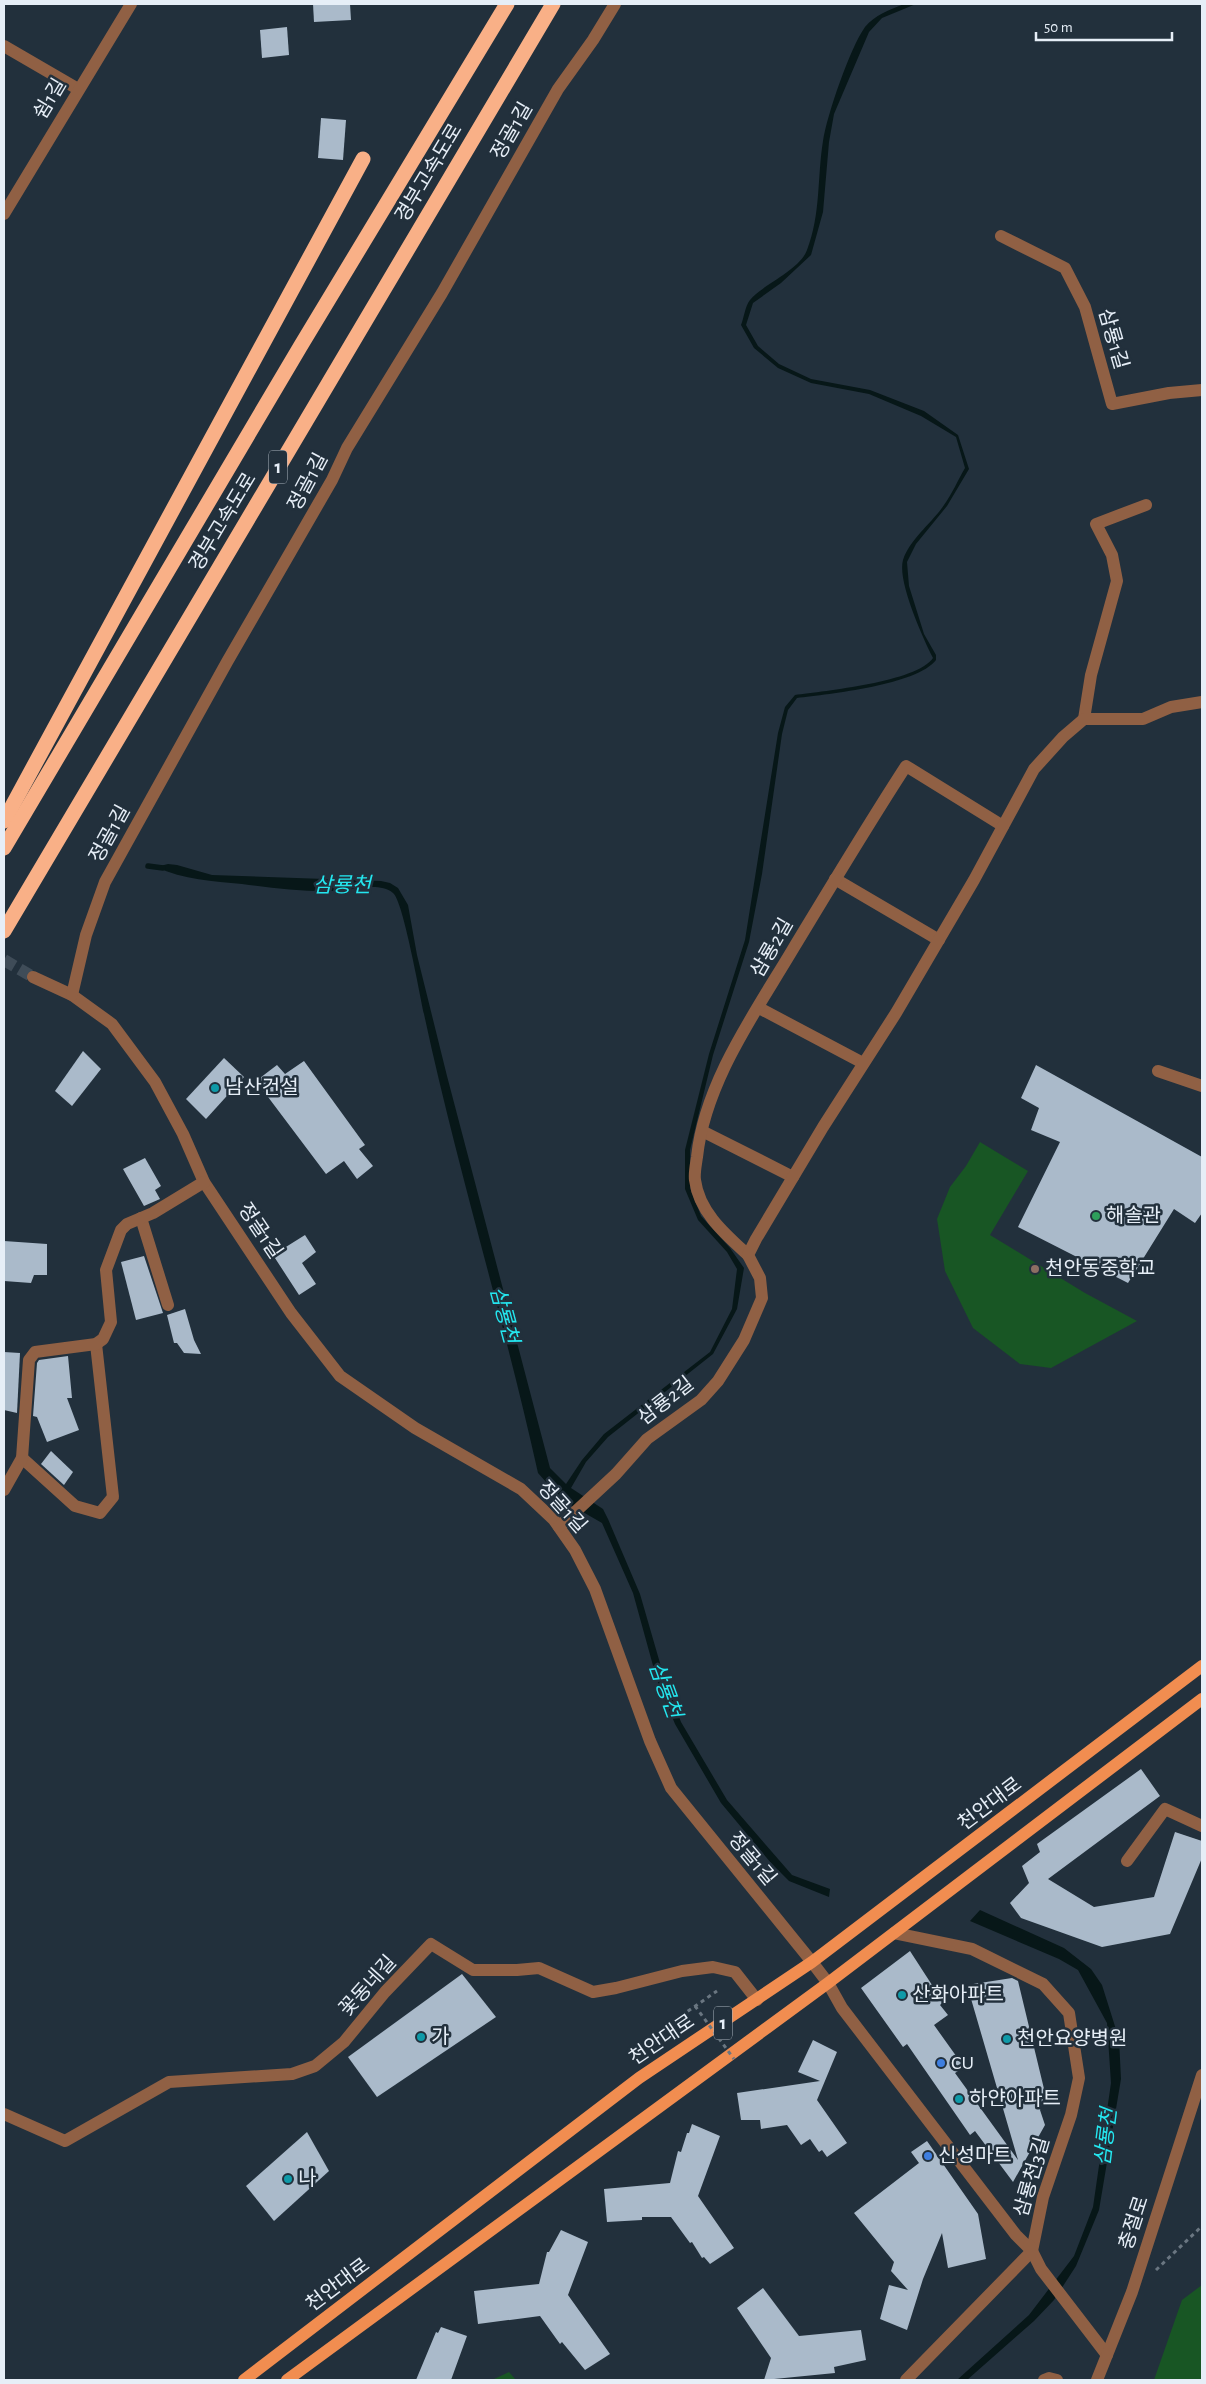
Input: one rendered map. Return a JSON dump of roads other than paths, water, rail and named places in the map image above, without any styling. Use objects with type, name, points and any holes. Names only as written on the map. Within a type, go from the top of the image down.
[{"type":"highway","name":"경부고속도로","points":[[4,848],[295,355],[507,4]]},
{"type":"highway","name":"경부고속도로","points":[[4,931],[553,4]]},
{"type":"highway","points":[[4,821],[363,160]]},
{"type":"main road","name":"천안대로","points":[[244,2380],[639,2078],[812,1962],[1202,1666]]},
{"type":"main road","name":"1","points":[[287,2380],[828,1983],[1202,1699]]},
{"type":"street","name":"쉼1길","points":[[4,214],[131,4]]},
{"type":"street","name":"정골1길","points":[[72,995],[86,935],[110,874],[222,670],[332,480],[346,448],[442,293],[558,89],[594,40],[614,4]]},
{"type":"street","points":[[4,46],[78,89]]},
{"type":"street","name":"삼룡1길","points":[[1001,236],[1065,268],[1085,308],[1112,404],[1202,390]]},
{"type":"street","points":[[748,1255],[793,1177],[939,940],[1034,769],[1063,737],[1084,719],[1091,675],[1117,581],[1112,555],[1096,524],[1146,505]]},
{"type":"street","points":[[1084,719],[1143,719],[1171,707],[1202,702]]},
{"type":"street","name":"삼룡2길","points":[[559,1527],[616,1474],[647,1439],[702,1400],[718,1381],[744,1340],[762,1298],[760,1278],[748,1255],[722,1231],[702,1206],[695,1179],[707,1108],[728,1062],[759,1008],[835,879],[906,766],[1003,826]]},
{"type":"street","points":[[835,879],[939,940]]},
{"type":"street","name":"정골1길","points":[[33,977],[72,995],[112,1024],[155,1082],[184,1134],[204,1182],[291,1313],[340,1376],[415,1428],[521,1489],[559,1527],[576,1550],[595,1589],[650,1741],[671,1788],[828,1983],[847,2002],[929,2108],[1019,2228],[1041,2269],[1107,2355]]},
{"type":"street","points":[[759,1008],[863,1064]]},
{"type":"street","points":[[1158,1071],[1202,1086]]},
{"type":"street","points":[[702,1131],[793,1177]]},
{"type":"street","points":[[4,1490],[22,1458],[29,1360],[35,1352],[96,1344],[103,1339],[111,1322],[106,1270],[120,1230],[127,1224],[153,1213],[204,1182]]},
{"type":"street","points":[[141,1218],[168,1305]]},
{"type":"street","points":[[22,1458],[75,1506],[100,1513],[113,1497],[96,1344]]},
{"type":"street","points":[[1127,1861],[1165,1809],[1202,1826]]},
{"type":"street","name":"삼룡천3길","points":[[894,1933],[972,1949],[1043,1984],[1069,2013],[1079,2078],[1070,2115],[1043,2197],[1032,2251]]},
{"type":"street","name":"꽃동네길","points":[[4,2114],[65,2141],[169,2082],[292,2074],[315,2066],[344,2042],[385,1992],[432,1944],[473,1970],[539,1968],[593,1992],[682,1971],[713,1967],[735,1972],[757,2000]]},
{"type":"street","name":"충절로","points":[[1097,2380],[1132,2292],[1202,2075]]},
{"type":"street","points":[[906,2380],[1032,2251]]},
{"type":"street","points":[[1044,2380],[1049,2378],[1057,2380]]},
{"type":"water","points":[[904,4],[916,4],[882,18],[869,32],[834,114],[829,142],[823,212],[811,255],[781,283],[753,303],[746,325],[758,346],[779,364],[811,379],[870,390],[924,411],[958,435],[969,469],[947,506],[916,544],[907,562],[909,586],[924,634],[936,655],[936,660],[926,669],[892,682],[850,691],[797,698],[788,710],[782,734],[762,874],[749,942],[713,1055],[690,1150],[690,1188],[701,1216],[730,1248],[744,1268],[737,1309],[713,1354],[608,1437],[586,1462],[571,1488],[603,1509],[608,1519],[640,1594],[664,1677],[681,1722],[727,1800],[792,1875],[830,1889],[829,1897],[789,1881],[771,1863],[721,1803],[675,1724],[657,1680],[633,1593],[602,1523],[562,1500],[538,1473],[525,1415],[437,1072],[402,912],[397,899],[387,889],[380,888],[364,887],[341,891],[323,891],[277,888],[199,879],[177,875],[156,867],[168,864],[177,865],[212,875],[381,881],[390,883],[398,888],[408,905],[417,955],[447,1076],[550,1468],[566,1484],[582,1460],[604,1434],[710,1352],[732,1309],[737,1269],[727,1252],[698,1220],[685,1189],[685,1150],[709,1054],[745,940],[778,733],[785,707],[795,695],[847,688],[890,679],[924,666],[933,658],[907,595],[902,569],[906,552],[947,501],[965,468],[956,437],[921,416],[869,394],[811,383],[778,368],[754,348],[741,325],[750,300],[797,264],[807,250],[815,223],[825,129],[840,82],[859,37],[873,19]]},
{"type":"water","points":[[980,1910],[1064,1948],[1091,1969],[1102,1985],[1119,2039],[1121,2079],[1099,2210],[1076,2266],[1054,2300],[1034,2321],[967,2380],[957,2380],[1029,2315],[1074,2256],[1093,2207],[1111,2083],[1107,2023],[1078,1970],[1059,1959],[970,1921]]},
{"type":"waterway","name":"삼룡천","points":[[148,866],[163,868]]},
{"type":"tunnel","points":[[4,960],[33,977]]},
{"type":"place","name":"남산건설","points":[[215,1088]]},
{"type":"place","name":"해솔관","points":[[1096,1216]]},
{"type":"place","name":"천안동중학교","points":[[1035,1269]]},
{"type":"place","name":"산화아파트","points":[[902,1995]]},
{"type":"place","name":"가","points":[[421,2037]]},
{"type":"place","name":"천안요양병원","points":[[1007,2039]]},
{"type":"place","name":"CU","points":[[941,2063]]},
{"type":"place","name":"하얀아파트","points":[[959,2099]]},
{"type":"place","name":"신성마트","points":[[928,2156]]},
{"type":"place","name":"나","points":[[288,2179]]}]
